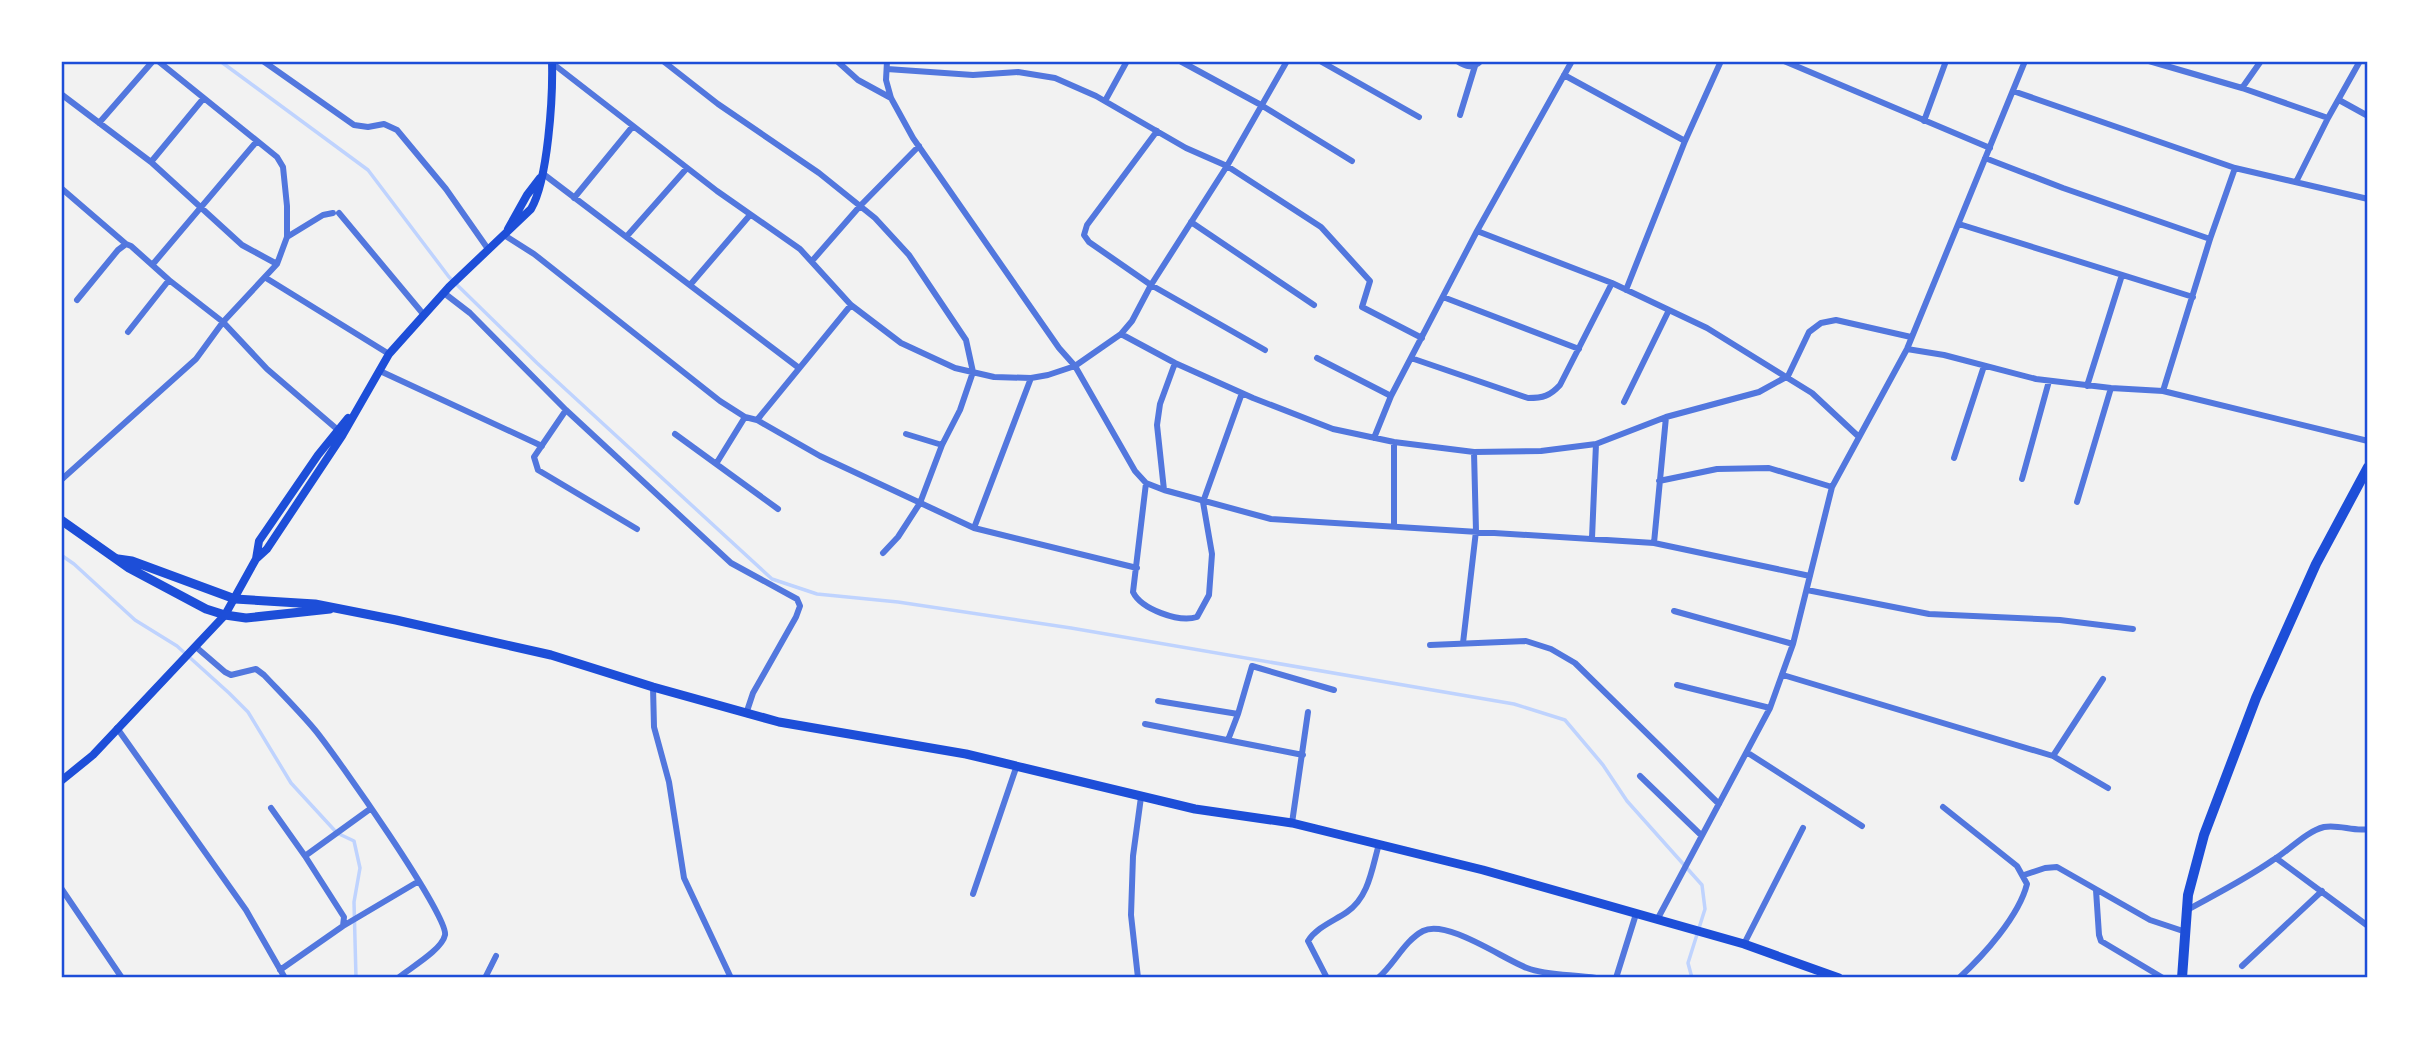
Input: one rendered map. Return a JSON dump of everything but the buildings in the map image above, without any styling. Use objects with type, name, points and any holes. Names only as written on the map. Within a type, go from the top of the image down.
[{"type":"highway","points":[[2182,978],[2188,895],[2204,835],[2256,698],[2316,564],[2368,467]]},
{"type":"main road","points":[[256,559],[267,549],[342,436],[389,354],[446,290],[505,233],[541,176],[551,105],[552,62]]},
{"type":"main road","points":[[61,781],[93,755],[225,615],[256,559],[259,541],[318,455],[365,397]]},
{"type":"main road","points":[[61,520],[129,568],[206,609],[246,618],[335,608]]},
{"type":"main road","points":[[118,559],[132,561],[235,599],[315,604],[551,654],[653,687],[779,722],[966,754],[1195,809],[1292,823],[1379,844],[1483,870],[1744,944],[1839,978]]},
{"type":"street","points":[[61,480],[196,359],[223,322],[277,264],[286,237],[283,167],[277,157],[156,61],[99,123]]},
{"type":"street","points":[[263,61],[354,125],[368,127],[384,124],[397,130],[446,189],[488,249]]},
{"type":"street","points":[[273,69],[280,61]]},
{"type":"street","points":[[663,61],[718,104],[819,173],[875,218],[909,255],[966,340],[973,372],[960,410],[942,445],[920,503],[898,537],[883,553]]},
{"type":"street","points":[[673,69],[678,61]]},
{"type":"street","points":[[836,61],[858,80],[891,98]]},
{"type":"street","points":[[1105,101],[1127,61]]},
{"type":"street","points":[[1180,61],[1261,105],[1352,161]]},
{"type":"street","points":[[552,62],[687,168],[800,249],[850,305],[901,343],[955,368],[994,377],[1031,377],[1048,375],[1075,366],[1121,334],[1132,321],[1151,285],[1227,166],[1287,61]]},
{"type":"street","points":[[1320,61],[1419,117]]},
{"type":"street","points":[[1457,61],[1469,67],[1478,64]]},
{"type":"street","points":[[1374,438],[1391,396],[1477,231],[1572,61]]},
{"type":"street","points":[[1626,290],[1685,141],[1721,61]]},
{"type":"street","points":[[1784,61],[1990,148]]},
{"type":"street","points":[[1924,121],[1946,61]]},
{"type":"street","points":[[1657,920],[1770,708],[1793,644],[1832,487],[1907,349],[2025,61]]},
{"type":"street","points":[[2149,61],[2242,88],[2328,118]]},
{"type":"street","points":[[2242,88],[2261,61]]},
{"type":"street","points":[[2297,183],[2328,118],[2360,61]]},
{"type":"street","points":[[1460,115],[1478,64]]},
{"type":"street","points":[[1422,338],[1362,307],[1370,281],[1321,227],[1227,166],[1186,148],[1105,101],[1055,78],[1018,72],[973,75],[887,65],[886,80],[891,98],[919,146],[1059,348],[1075,366],[1135,471],[1146,483],[1203,502],[1271,519],[1654,543],[1811,576]]},
{"type":"street","points":[[1564,75],[1685,141]]},
{"type":"street","points":[[2013,91],[2235,168],[2368,198]]},
{"type":"street","points":[[61,94],[151,162],[242,245],[277,264]]},
{"type":"street","points":[[151,162],[203,99]]},
{"type":"street","points":[[2339,100],[2368,116]]},
{"type":"street","points":[[574,198],[633,126]]},
{"type":"street","points":[[1157,131],[1084,230],[1088,242],[1151,285],[1265,349]]},
{"type":"street","points":[[153,264],[257,141]]},
{"type":"street","points":[[812,261],[860,206],[919,146]]},
{"type":"street","points":[[1986,158],[2210,239]]},
{"type":"street","points":[[627,236],[687,168]]},
{"type":"street","points":[[2163,391],[2235,168]]},
{"type":"street","points":[[541,176],[627,236],[799,368]]},
{"type":"street","points":[[61,188],[223,322],[267,369],[338,430]]},
{"type":"street","points":[[286,237],[323,215],[336,213],[424,315]]},
{"type":"street","points":[[690,285],[750,215]]},
{"type":"street","points":[[1191,222],[1314,304]]},
{"type":"street","points":[[1959,224],[2193,297]]},
{"type":"street","points":[[1477,231],[1612,283],[1707,328],[1812,393],[1859,437]]},
{"type":"street","points":[[505,233],[744,417],[757,420],[820,456],[974,528],[1137,568]]},
{"type":"street","points":[[77,300],[126,244]]},
{"type":"street","points":[[2087,386],[2122,275]]},
{"type":"street","points":[[266,278],[389,354]]},
{"type":"street","points":[[128,332],[169,280]]},
{"type":"street","points":[[1411,358],[1528,398],[1551,395],[1560,385],[1612,283]]},
{"type":"street","points":[[446,290],[566,410],[730,563],[797,599],[800,606],[796,617],[753,694],[746,714]]},
{"type":"street","points":[[1443,297],[1579,349]]},
{"type":"street","points":[[757,420],[850,305]]},
{"type":"street","points":[[1624,401],[1669,310]]},
{"type":"street","points":[[1121,334],[1175,363],[1333,429],[1394,442],[1474,452],[1541,451],[1596,444],[1667,417],[1759,392],[1788,376],[1809,332],[1821,323],[1836,320],[1911,337]]},
{"type":"street","points":[[1907,349],[2049,381],[2163,391],[2368,441]]},
{"type":"street","points":[[1317,358],[1391,396]]},
{"type":"street","points":[[1164,490],[1157,425],[1160,404],[1175,363]]},
{"type":"street","points":[[1954,458],[1984,366]]},
{"type":"street","points":[[380,371],[541,446]]},
{"type":"street","points":[[974,528],[1031,377]]},
{"type":"street","points":[[2022,478],[2049,381]]},
{"type":"street","points":[[2077,502],[2111,388]]},
{"type":"street","points":[[1146,483],[1133,592],[1137,600],[1146,607],[1187,620],[1197,617],[1209,595],[1212,554],[1203,502],[1242,393]]},
{"type":"street","points":[[566,410],[534,457],[538,470],[637,529]]},
{"type":"street","points":[[716,464],[744,417]]},
{"type":"street","points":[[1654,543],[1667,417]]},
{"type":"street","points":[[676,434],[778,509]]},
{"type":"street","points":[[906,434],[942,445]]},
{"type":"street","points":[[1394,442],[1394,526]]},
{"type":"street","points":[[1592,538],[1596,444]]},
{"type":"street","points":[[1463,643],[1476,531],[1474,452]]},
{"type":"street","points":[[1659,481],[1717,469],[1769,468],[1832,487]]},
{"type":"street","points":[[1807,590],[1929,614],[2060,620],[2133,629]]},
{"type":"street","points":[[1674,611],[1793,644]]},
{"type":"street","points":[[1430,645],[1526,641],[1550,649],[1575,663],[1719,804]]},
{"type":"street","points":[[194,649],[231,675],[256,669],[264,675],[315,730],[419,881],[443,923],[445,933],[441,944],[398,978]]},
{"type":"street","points":[[1227,740],[1252,666],[1334,690]]},
{"type":"street","points":[[1783,676],[2053,756],[2108,788]]},
{"type":"street","points":[[2053,756],[2103,679]]},
{"type":"street","points":[[1677,685],[1770,708]]},
{"type":"street","points":[[653,687],[654,727],[669,782],[684,878],[731,978]]},
{"type":"street","points":[[1158,701],[1238,714]]},
{"type":"street","points":[[1292,823],[1308,712]]},
{"type":"street","points":[[1145,723],[1303,755]]},
{"type":"street","points":[[117,727],[246,910],[285,978]]},
{"type":"street","points":[[1748,753],[1861,826]]},
{"type":"street","points":[[973,894],[1017,765]]},
{"type":"street","points":[[1640,776],[1701,835]]},
{"type":"street","points":[[1138,978],[1131,915],[1133,856],[1141,797]]},
{"type":"street","points":[[1943,807],[2017,866],[2027,884],[2023,899],[2001,931],[1959,978]]},
{"type":"street","points":[[271,808],[344,917],[343,926]]},
{"type":"street","points":[[305,856],[370,809]]},
{"type":"street","points":[[2187,910],[2324,827],[2368,829]]},
{"type":"street","points":[[1744,944],[1803,828]]},
{"type":"street","points":[[1327,978],[1308,941],[1350,910],[1366,892],[1379,844]]},
{"type":"street","points":[[2276,858],[2368,926]]},
{"type":"street","points":[[2024,875],[2057,867],[2150,920],[2186,932]]},
{"type":"street","points":[[280,970],[343,926],[419,881]]},
{"type":"street","points":[[61,888],[122,978]]},
{"type":"street","points":[[2096,890],[2101,941],[2163,978]]},
{"type":"street","points":[[2242,966],[2322,891]]},
{"type":"street","points":[[1616,978],[1636,914]]},
{"type":"street","points":[[1378,978],[1423,931],[1436,929],[1462,935],[1536,974],[1596,978]]},
{"type":"street","points":[[485,978],[496,956]]},
{"type":"waterway","points":[[220,61],[368,170],[449,277],[537,363],[772,579],[817,594],[898,602],[1071,628],[1514,704],[1565,720],[1603,765],[1627,801],[1702,885],[1705,909],[1688,963],[1692,978]]},
{"type":"waterway","points":[[61,555],[135,620],[177,646],[229,693],[248,712],[291,783],[337,833],[354,841],[360,868],[354,902],[356,978]]}]
